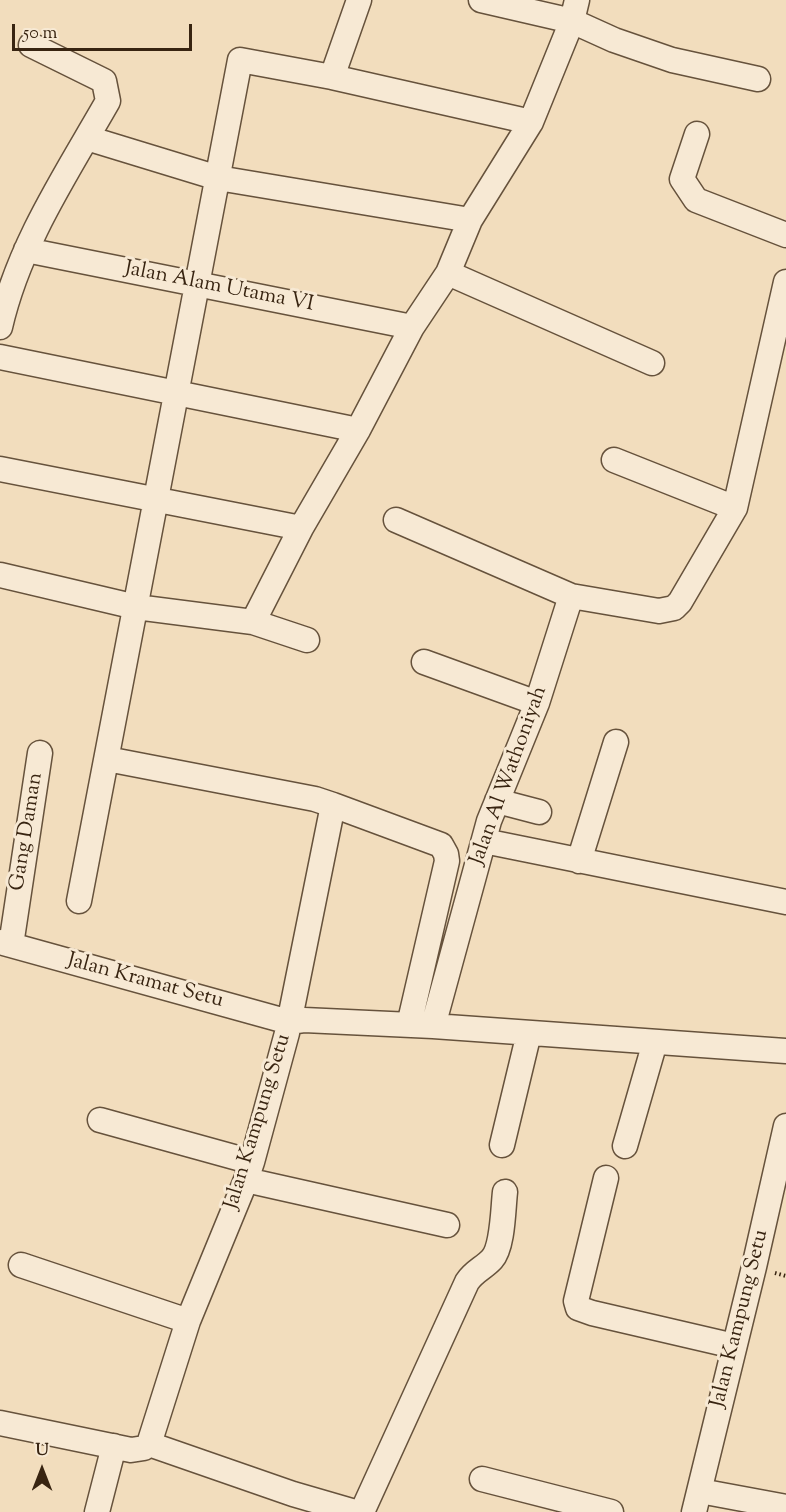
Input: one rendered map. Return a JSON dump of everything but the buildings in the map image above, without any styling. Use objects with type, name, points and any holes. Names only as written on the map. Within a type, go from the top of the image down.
[{"type":"street","points":[[332,77],[358,0]]},
{"type":"street","points":[[482,0],[575,10],[614,40],[672,60],[758,79]]},
{"type":"street","points":[[253,622],[301,528],[358,430],[412,327],[448,273],[470,220],[531,122],[575,10]]},
{"type":"street","points":[[1,320],[26,249],[58,187],[108,101],[104,81],[31,45]]},
{"type":"street","points":[[79,901],[240,60],[332,77],[531,122]]},
{"type":"street","points":[[697,134],[682,179],[696,200],[786,235]]},
{"type":"street","points":[[87,138],[218,178],[470,220]]},
{"type":"street","name":"Jalan Alam Utama VI","points":[[26,249],[412,327]]},
{"type":"street","points":[[448,273],[652,363]]},
{"type":"street","points":[[396,520],[570,596],[659,610],[674,608],[680,602],[735,508],[786,282]]},
{"type":"street","points":[[0,357],[358,430]]},
{"type":"street","points":[[614,460],[735,508]]},
{"type":"street","points":[[0,469],[301,528]]},
{"type":"street","points":[[0,575],[136,607],[253,622],[307,640]]},
{"type":"street","name":"Jalan Al Wathoniyah","points":[[421,1025],[497,801],[537,703],[570,596]]},
{"type":"street","points":[[424,662],[537,703]]},
{"type":"street","points":[[579,861],[616,742]]},
{"type":"street","name":"Gang Daman","points":[[6,944],[40,753]]},
{"type":"street","points":[[106,759],[315,799],[441,845],[447,861],[421,1025]]},
{"type":"street","points":[[497,801],[538,812]]},
{"type":"street","points":[[289,1022],[333,805]]},
{"type":"street","points":[[484,841],[786,902]]},
{"type":"street","name":"Jalan Kramat Setu","points":[[6,944],[289,1022]]},
{"type":"street","name":"Jalan Kampung Setu","points":[[149,1444],[188,1321],[249,1171],[289,1022],[304,1020],[421,1025],[786,1051]]},
{"type":"street","points":[[502,1145],[529,1033]]},
{"type":"street","points":[[625,1146],[655,1042]]},
{"type":"street","points":[[100,1120],[249,1171],[447,1225]]},
{"type":"street","name":"Jalan Kampung Setu","points":[[697,1502],[734,1346],[780,1183],[786,1126]]},
{"type":"street","points":[[606,1178],[576,1301],[579,1308],[734,1346]]},
{"type":"street","points":[[362,1512],[467,1282],[496,1253],[505,1192]]},
{"type":"street","points":[[21,1265],[188,1321]]},
{"type":"street","points":[[0,1423],[137,1450],[149,1444],[291,1503],[355,1512]]},
{"type":"street","points":[[97,1512],[114,1446]]},
{"type":"street","points":[[482,1479],[611,1512]]},
{"type":"street","points":[[697,1502],[786,1507]]},
{"type":"path","points":[[775,1273],[786,1276]]}]
